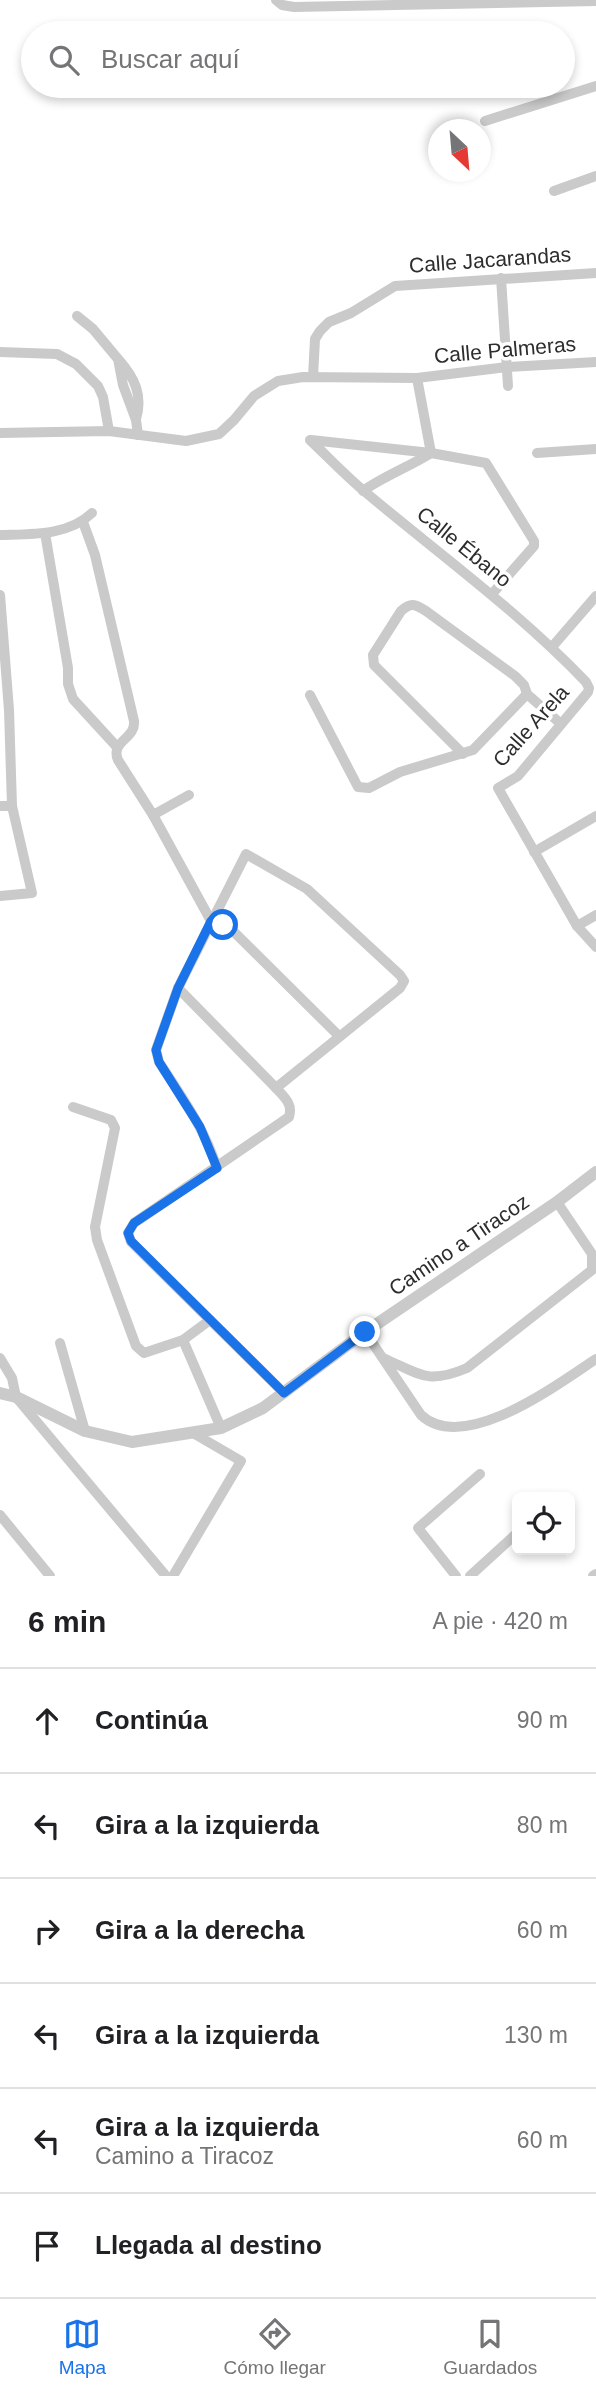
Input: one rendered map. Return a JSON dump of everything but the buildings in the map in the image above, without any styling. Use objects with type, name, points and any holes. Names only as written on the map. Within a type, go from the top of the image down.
[{"type":"street","points":[[276,0],[282,5],[294,7],[596,1]]},
{"type":"street","points":[[575,93],[596,86]]},
{"type":"street","points":[[491,119],[558,98]]},
{"type":"street","points":[[554,191],[596,176]]},
{"type":"street","name":"Calle Jacarandas","points":[[313,377],[314,339],[320,331],[329,323],[395,286],[596,272]]},
{"type":"street","points":[[501,278],[508,386]]},
{"type":"street","points":[[77,316],[93,329],[118,359],[123,385],[136,419],[138,435]]},
{"type":"street","points":[[0,352],[57,354],[76,364],[98,386],[103,397],[109,431]]},
{"type":"street","name":"Calle Palmeras","points":[[0,433],[109,431],[186,441],[219,434],[254,397],[278,381],[313,377],[417,378],[508,367],[596,362]]},
{"type":"street","points":[[417,378],[431,453]]},
{"type":"street","name":"Calle Ébano","points":[[431,453],[310,440],[363,491],[492,594],[552,647],[589,688]]},
{"type":"street","points":[[537,453],[596,449]]},
{"type":"street","points":[[363,491],[431,453],[486,463],[534,541],[534,546],[492,594]]},
{"type":"street","points":[[0,535],[45,533],[83,522],[92,513]]},
{"type":"street","points":[[83,522],[95,555],[134,721],[131,734],[117,747],[115,753],[118,760],[153,815],[211,921],[234,933],[339,1036]]},
{"type":"street","points":[[45,533],[68,668],[68,684],[73,699],[117,747]]},
{"type":"street","points":[[0,595],[12,806],[32,893],[0,896]]},
{"type":"street","points":[[552,647],[596,596]]},
{"type":"street","points":[[463,754],[378,670],[372,660],[401,611],[412,604],[426,611],[515,676],[524,685],[527,694],[561,723]]},
{"type":"street","name":"Calle Arela","points":[[534,852],[498,788],[518,775],[589,688]]},
{"type":"street","points":[[310,695],[359,787],[363,789],[400,772],[473,750],[527,694]]},
{"type":"street","points":[[153,815],[189,795]]},
{"type":"street","points":[[0,806],[12,806]]},
{"type":"street","points":[[596,816],[534,852],[577,926],[596,947]]},
{"type":"street","points":[[217,1168],[200,1127],[159,1062],[156,1050],[178,988],[246,854],[307,889],[404,981],[400,988],[276,1088]]},
{"type":"street","points":[[577,926],[596,915]]},
{"type":"street","points":[[178,988],[289,1102],[291,1110],[289,1117],[134,1223],[128,1233],[131,1241],[284,1393]]},
{"type":"street","points":[[73,1107],[111,1120],[115,1128],[95,1227],[97,1240],[136,1346],[144,1353],[183,1340],[210,1320]]},
{"type":"street","name":"Camino a Tiracoz","points":[[0,1393],[16,1397],[85,1431],[132,1442],[221,1428],[263,1408],[365,1332],[557,1202],[596,1172]]},
{"type":"street","points":[[383,1358],[426,1377],[445,1378],[467,1368],[592,1270],[592,1254],[557,1202]]},
{"type":"street","points":[[365,1332],[421,1415],[430,1423],[444,1428],[469,1425],[530,1402],[596,1359]]},
{"type":"street","points":[[183,1340],[221,1428]]},
{"type":"street","points":[[60,1343],[85,1431]]},
{"type":"street","points":[[0,1358],[12,1378],[16,1397],[166,1576]]},
{"type":"street","points":[[173,1576],[241,1461],[193,1433]]},
{"type":"street","points":[[456,1576],[418,1528],[480,1474]]},
{"type":"street","points":[[0,1515],[50,1576]]},
{"type":"street","points":[[470,1576],[512,1537]]},
{"type":"route","points":[[223,925],[211,921],[178,988],[156,1050],[159,1062],[200,1127],[217,1168],[134,1223],[128,1233],[131,1241],[284,1393],[365,1332]]}]
